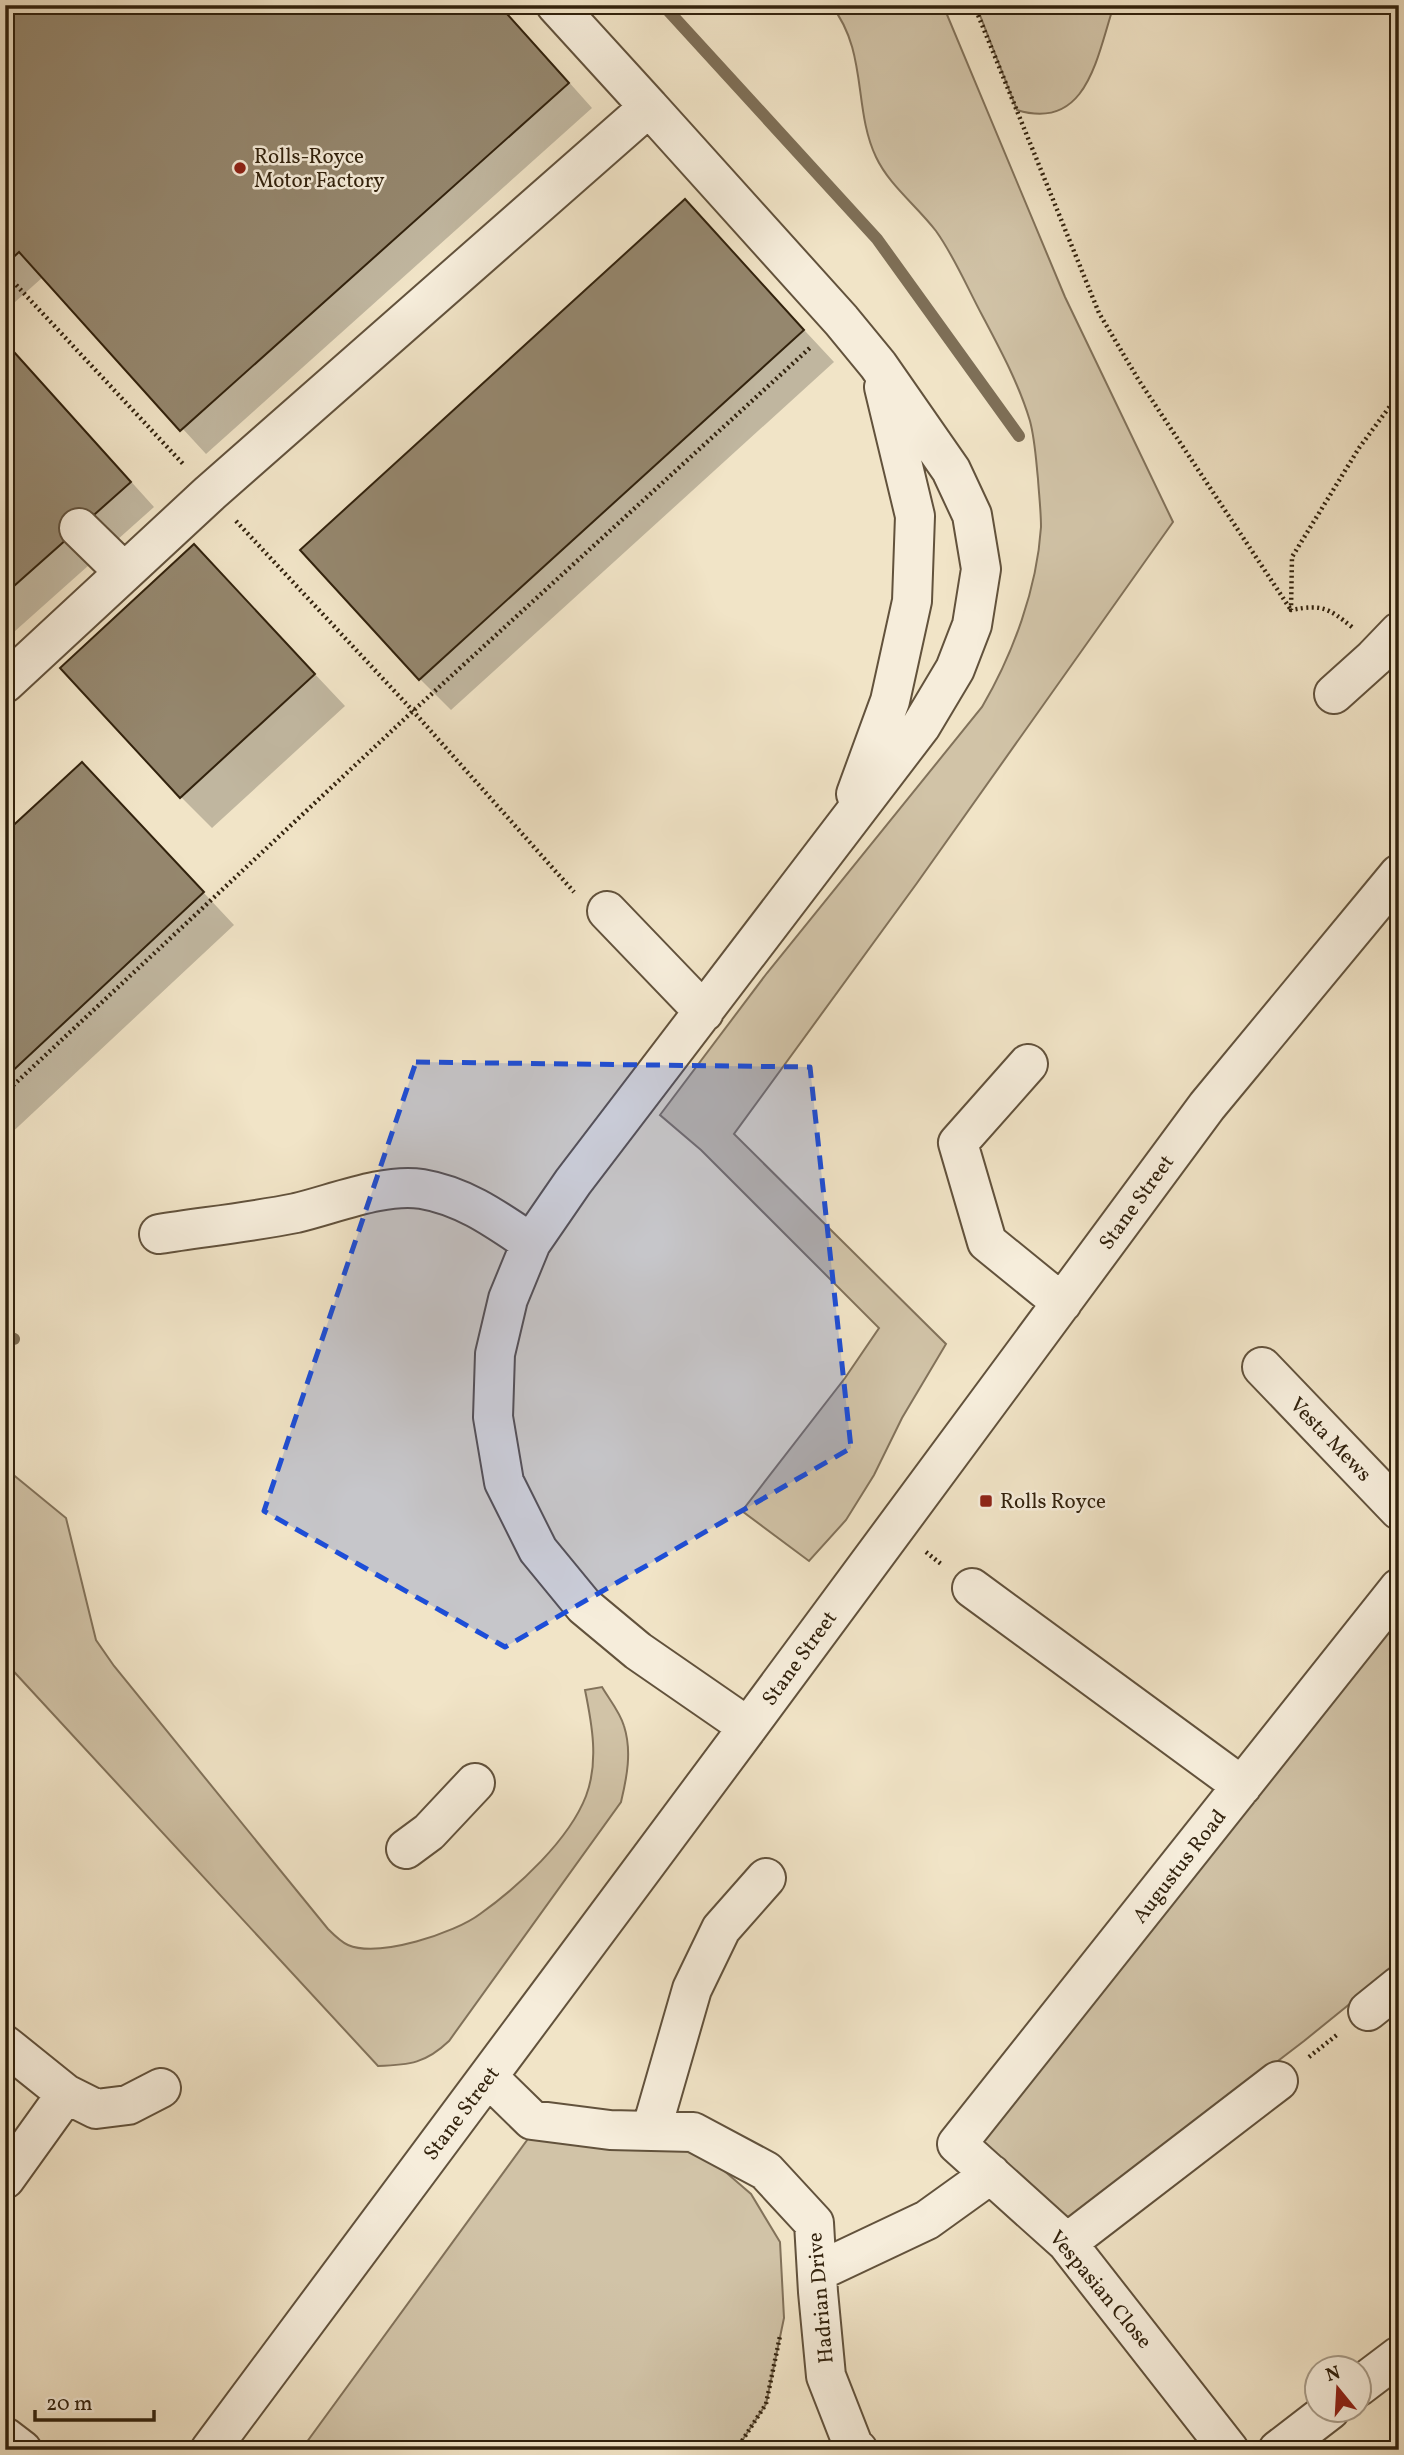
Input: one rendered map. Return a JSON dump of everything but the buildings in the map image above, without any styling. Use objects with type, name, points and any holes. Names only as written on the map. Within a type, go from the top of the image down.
[{"type":"street","points":[[556,5],[841,320],[878,365],[951,470],[972,515],[981,569],[972,625],[955,669],[921,726],[573,1182],[531,1243],[508,1299],[495,1354],[493,1417],[504,1482],[538,1550],[584,1606],[638,1650],[748,1727]]},
{"type":"street","points":[[5,683],[210,494],[649,107]]},
{"type":"street","points":[[842,832],[890,701],[912,601],[915,516],[878,365]]},
{"type":"street","points":[[79,528],[124,572]]},
{"type":"street","points":[[1334,694],[1387,645]]},
{"type":"street","name":"Stane Street","points":[[210,2450],[1207,1106],[1399,874]]},
{"type":"street","points":[[594,905],[704,1012]]},
{"type":"street","points":[[1028,1064],[958,1143],[987,1242],[1062,1303]]},
{"type":"street","points":[[159,1234],[295,1213],[397,1188],[419,1188],[448,1195],[481,1209],[531,1243]]},
{"type":"street","name":"Vesta Mews","points":[[1262,1367],[1399,1510]]},
{"type":"street","points":[[972,1588],[1242,1786]]},
{"type":"street","name":"Augustus Road","points":[[957,2144],[1399,1588]]},
{"type":"street","points":[[406,1849],[429,1832],[475,1783]]},
{"type":"street","points":[[651,2131],[692,1989],[721,1929],[765,1878]]},
{"type":"street","points":[[1368,2011],[1399,1986]]},
{"type":"street","points":[[5,2045],[66,2094],[96,2109],[128,2105],[161,2088]]},
{"type":"street","name":"Hadrian Drive","points":[[488,2077],[532,2120],[610,2130],[693,2132],[766,2171],[814,2223],[826,2376],[853,2445],[858,2450]]},
{"type":"street","points":[[1067,2243],[1278,2081]]},
{"type":"street","points":[[5,2179],[66,2094]]},
{"type":"street","name":"Vespasian Close","points":[[957,2144],[1067,2243],[1229,2450]]},
{"type":"street","points":[[817,2272],[927,2220],[992,2174]]},
{"type":"street","points":[[1372,2377],[1399,2356]]},
{"type":"street","points":[[1278,2450],[1312,2424]]},
{"type":"street","points":[[5,2437],[22,2450]]},
{"type":"path","points":[[974,5],[1099,313],[1138,379],[1291,610]]},
{"type":"path","points":[[5,273],[594,905]]},
{"type":"path","points":[[5,1093],[412,711],[841,320]]},
{"type":"path","points":[[1291,610],[1292,557],[1359,448],[1399,394]]},
{"type":"path","points":[[1291,610],[1305,607],[1329,609],[1360,633],[1387,645]]},
{"type":"path","points":[[895,1528],[972,1588]]},
{"type":"path","points":[[1278,2081],[1368,2011]]},
{"type":"path","points":[[736,2450],[766,2403],[781,2330]]},
{"type":"highlighted area","points":[[416,1062],[810,1067],[851,1448],[505,1647],[264,1511]]},
{"type":"shaded area","points":[[831,5],[943,5],[1065,297],[1173,522],[917,883],[734,1134],[946,1344],[902,1418],[874,1475],[846,1520],[809,1561],[742,1511],[845,1378],[879,1328],[701,1150],[660,1115],[767,973],[982,707],[1004,665],[1022,620],[1039,550],[1041,527],[1033,435],[1020,394],[943,241],[888,177],[876,157],[864,119],[850,41],[843,23]]},
{"type":"shaded area","points":[[976,5],[1114,5],[1095,66],[1086,84],[1074,100],[1060,110],[1041,114],[1017,110]]},
{"type":"shaded area","points":[[5,1468],[66,1518],[96,1640],[114,1666],[328,1929],[348,1945],[362,1948],[397,1946],[453,1929],[495,1903],[541,1861],[568,1829],[586,1796],[593,1756],[592,1730],[585,1690],[602,1687],[620,1716],[628,1745],[628,1764],[621,1802],[449,2041],[433,2054],[399,2065],[378,2066],[5,1662]]},
{"type":"shaded area","points":[[1399,1606],[1399,1964],[1304,2041],[1065,2224],[973,2143]]},
{"type":"shaded area","points":[[533,2132],[671,2144],[714,2162],[751,2194],[780,2242],[784,2318],[766,2404],[736,2450],[301,2450]]},
{"type":"waterway","points":[[663,5],[877,239],[1019,436]]},
{"type":"waterway","points":[[5,1335],[14,1339]]},
{"type":"place","name":"Rolls-Royce Motor Factory","points":[[240,168]]},
{"type":"place","name":"Rolls Royce","points":[[986,1501]]}]
